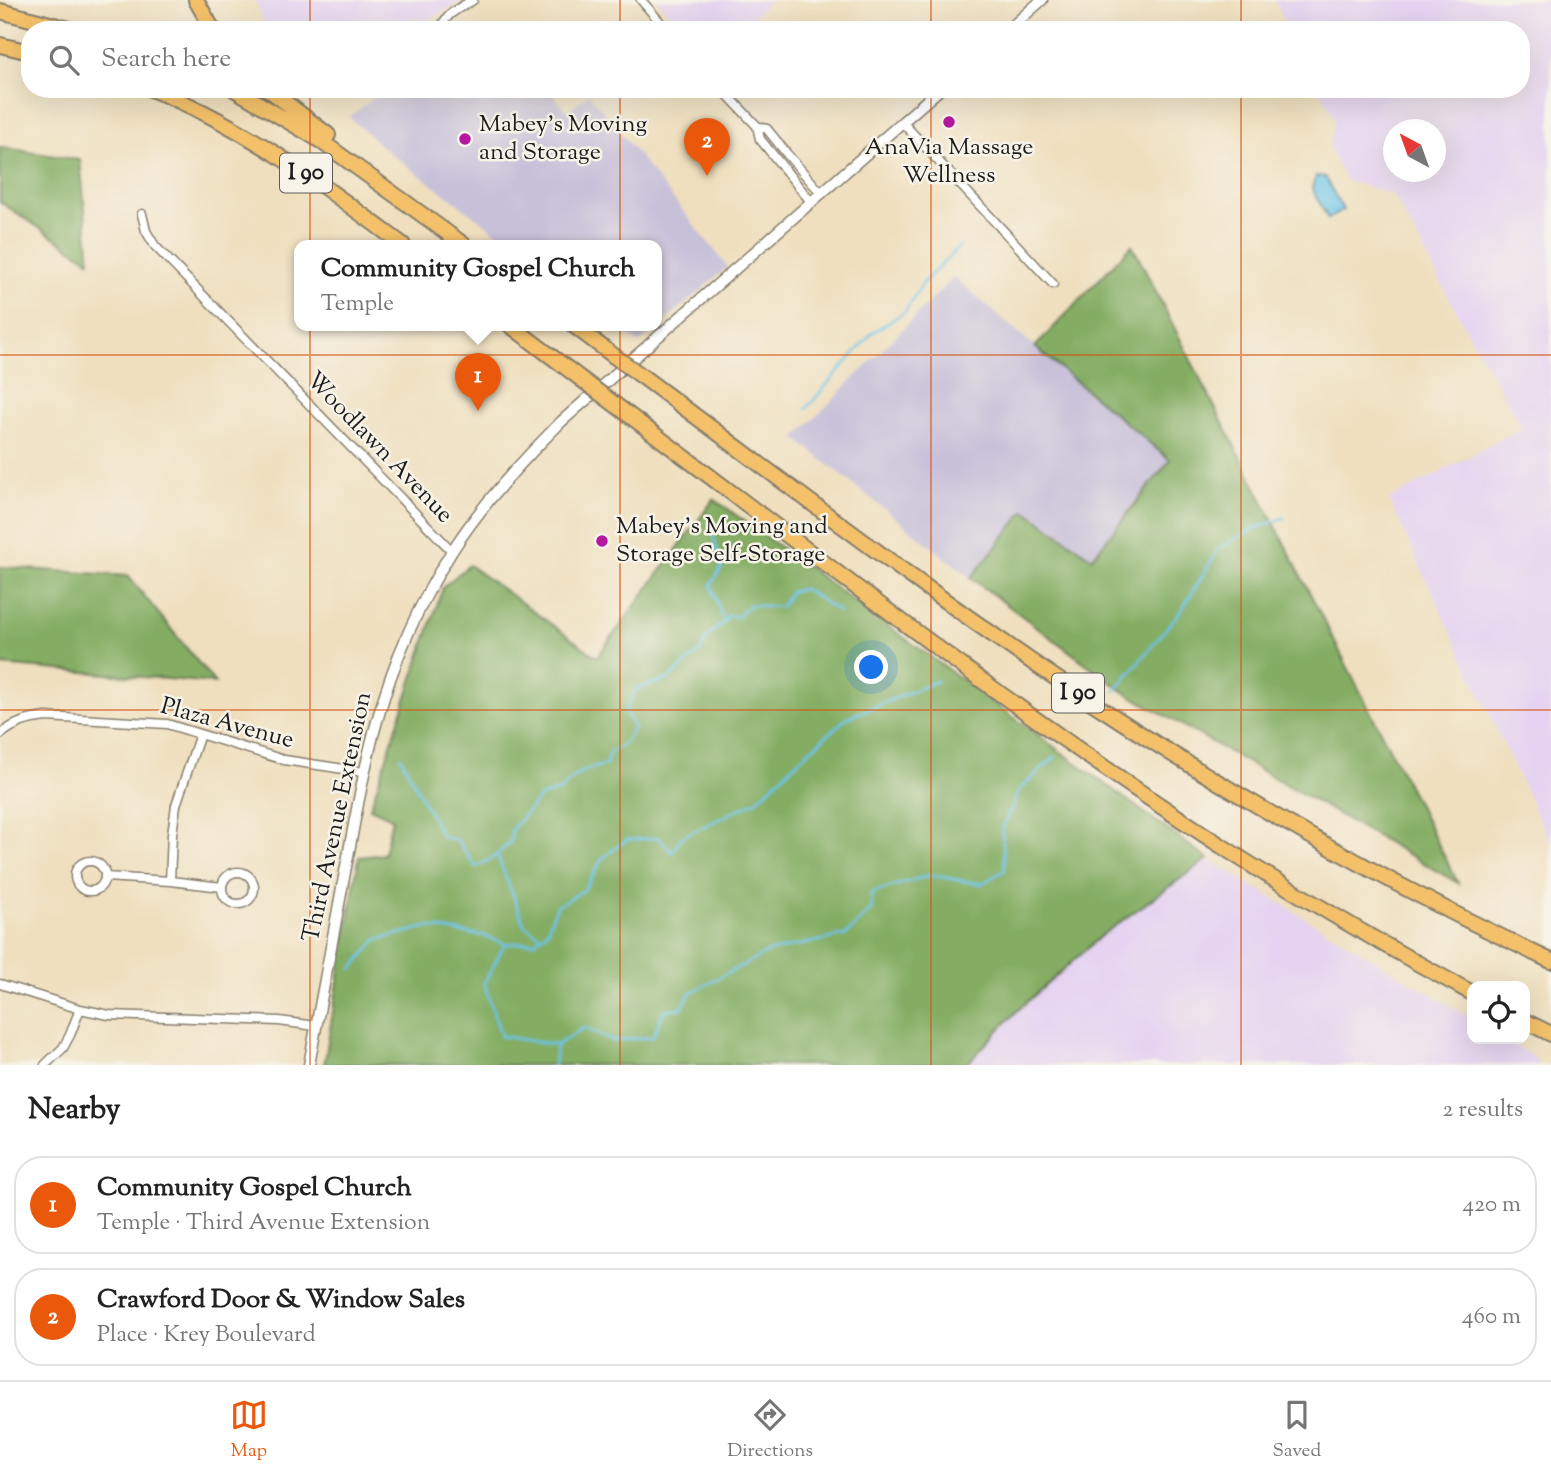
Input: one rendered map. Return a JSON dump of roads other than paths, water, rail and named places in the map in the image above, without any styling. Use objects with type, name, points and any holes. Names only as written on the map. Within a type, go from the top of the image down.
[{"type":"highway","points":[[196,0],[208,21]]},
{"type":"highway","points":[[0,11],[38,21]]},
{"type":"highway","points":[[0,45],[21,50]]},
{"type":"highway","name":"I 90","points":[[172,98],[202,111],[276,153],[396,240]]},
{"type":"highway","name":"I 90","points":[[249,98],[307,132],[457,240]]},
{"type":"highway","points":[[280,98],[376,171],[417,210]]},
{"type":"highway","name":"I 90","points":[[518,331],[974,674],[1111,772],[1270,877],[1467,990]]},
{"type":"highway","name":"I 90","points":[[580,331],[933,592],[1101,708],[1206,774],[1347,856],[1551,961]]},
{"type":"highway","points":[[1530,1024],[1551,1034]]},
{"type":"street","points":[[443,21],[473,0]]},
{"type":"street","points":[[641,0],[659,21]]},
{"type":"street","points":[[1018,21],[1042,0]]},
{"type":"street","points":[[731,98],[757,126],[767,129],[822,194]]},
{"type":"street","name":"Third Avenue Extension","points":[[309,1065],[364,772],[377,720],[388,684],[420,609],[452,551],[501,485],[562,421],[930,98]]},
{"type":"street","points":[[902,122],[1053,284]]},
{"type":"street","points":[[757,126],[760,139],[812,203]]},
{"type":"street","name":"Woodlawn Avenue","points":[[142,214],[146,231],[155,246],[452,551]]},
{"type":"street","name":"Plaza Avenue","points":[[0,735],[20,722],[46,717],[167,724],[284,760],[364,772]]},
{"type":"street","points":[[170,881],[176,805],[200,734]]},
{"type":"street","points":[[241,873],[251,878],[254,888],[251,898],[237,905],[224,897],[222,887],[231,874],[241,873]]},
{"type":"street","points":[[105,877],[222,887]]},
{"type":"street","points":[[0,984],[80,1009],[109,1015],[279,1021],[316,1026]]},
{"type":"street","points":[[45,1065],[62,1048],[80,1009]]},
{"type":"water","points":[[1316,176],[1325,177],[1343,210],[1328,219],[1312,188]]},
{"type":"waterway","points":[[806,409],[873,332],[905,312],[923,283],[960,246]]},
{"type":"waterway","points":[[1115,691],[1183,608],[1219,548],[1255,528],[1284,518]]},
{"type":"waterway","points":[[554,1065],[556,1045],[501,1036],[484,983],[505,944],[535,942],[541,936],[525,926],[497,855],[511,841],[511,830],[540,797],[561,791],[584,770],[606,765],[609,753],[624,744],[634,728],[625,711],[636,689],[667,680],[701,651],[707,637],[724,622],[711,585],[722,567],[713,534],[720,524]]},
{"type":"waterway","points":[[724,622],[729,615],[738,617],[749,605],[781,607],[790,592],[804,589],[839,612]]},
{"type":"waterway","points":[[541,936],[546,933],[557,906],[584,890],[603,858],[626,840],[659,838],[672,853],[682,837],[756,801],[847,718],[937,681]]},
{"type":"waterway","points":[[400,756],[442,837],[457,840],[476,867],[497,855]]},
{"type":"waterway","points":[[557,1045],[584,1028],[613,1041],[653,1037],[664,1010],[682,1008],[690,993],[768,952],[846,935],[872,909],[871,893],[930,875],[981,884],[1005,870],[1002,830],[1019,790],[1055,757]]},
{"type":"waterway","points":[[352,969],[376,940],[427,927],[485,936],[505,944]]},
{"type":"place","name":"AnaVia Massage Wellness","points":[[949,122]]},
{"type":"place","name":"Mabey's Moving and Storage","points":[[465,139]]},
{"type":"place","name":"Crawford Door & Window Sales","points":[[707,176]]},
{"type":"place","name":"Community Gospel Church","points":[[478,411]]},
{"type":"place","name":"Mabey's Moving and Storage Self-Storage","points":[[602,541]]}]
